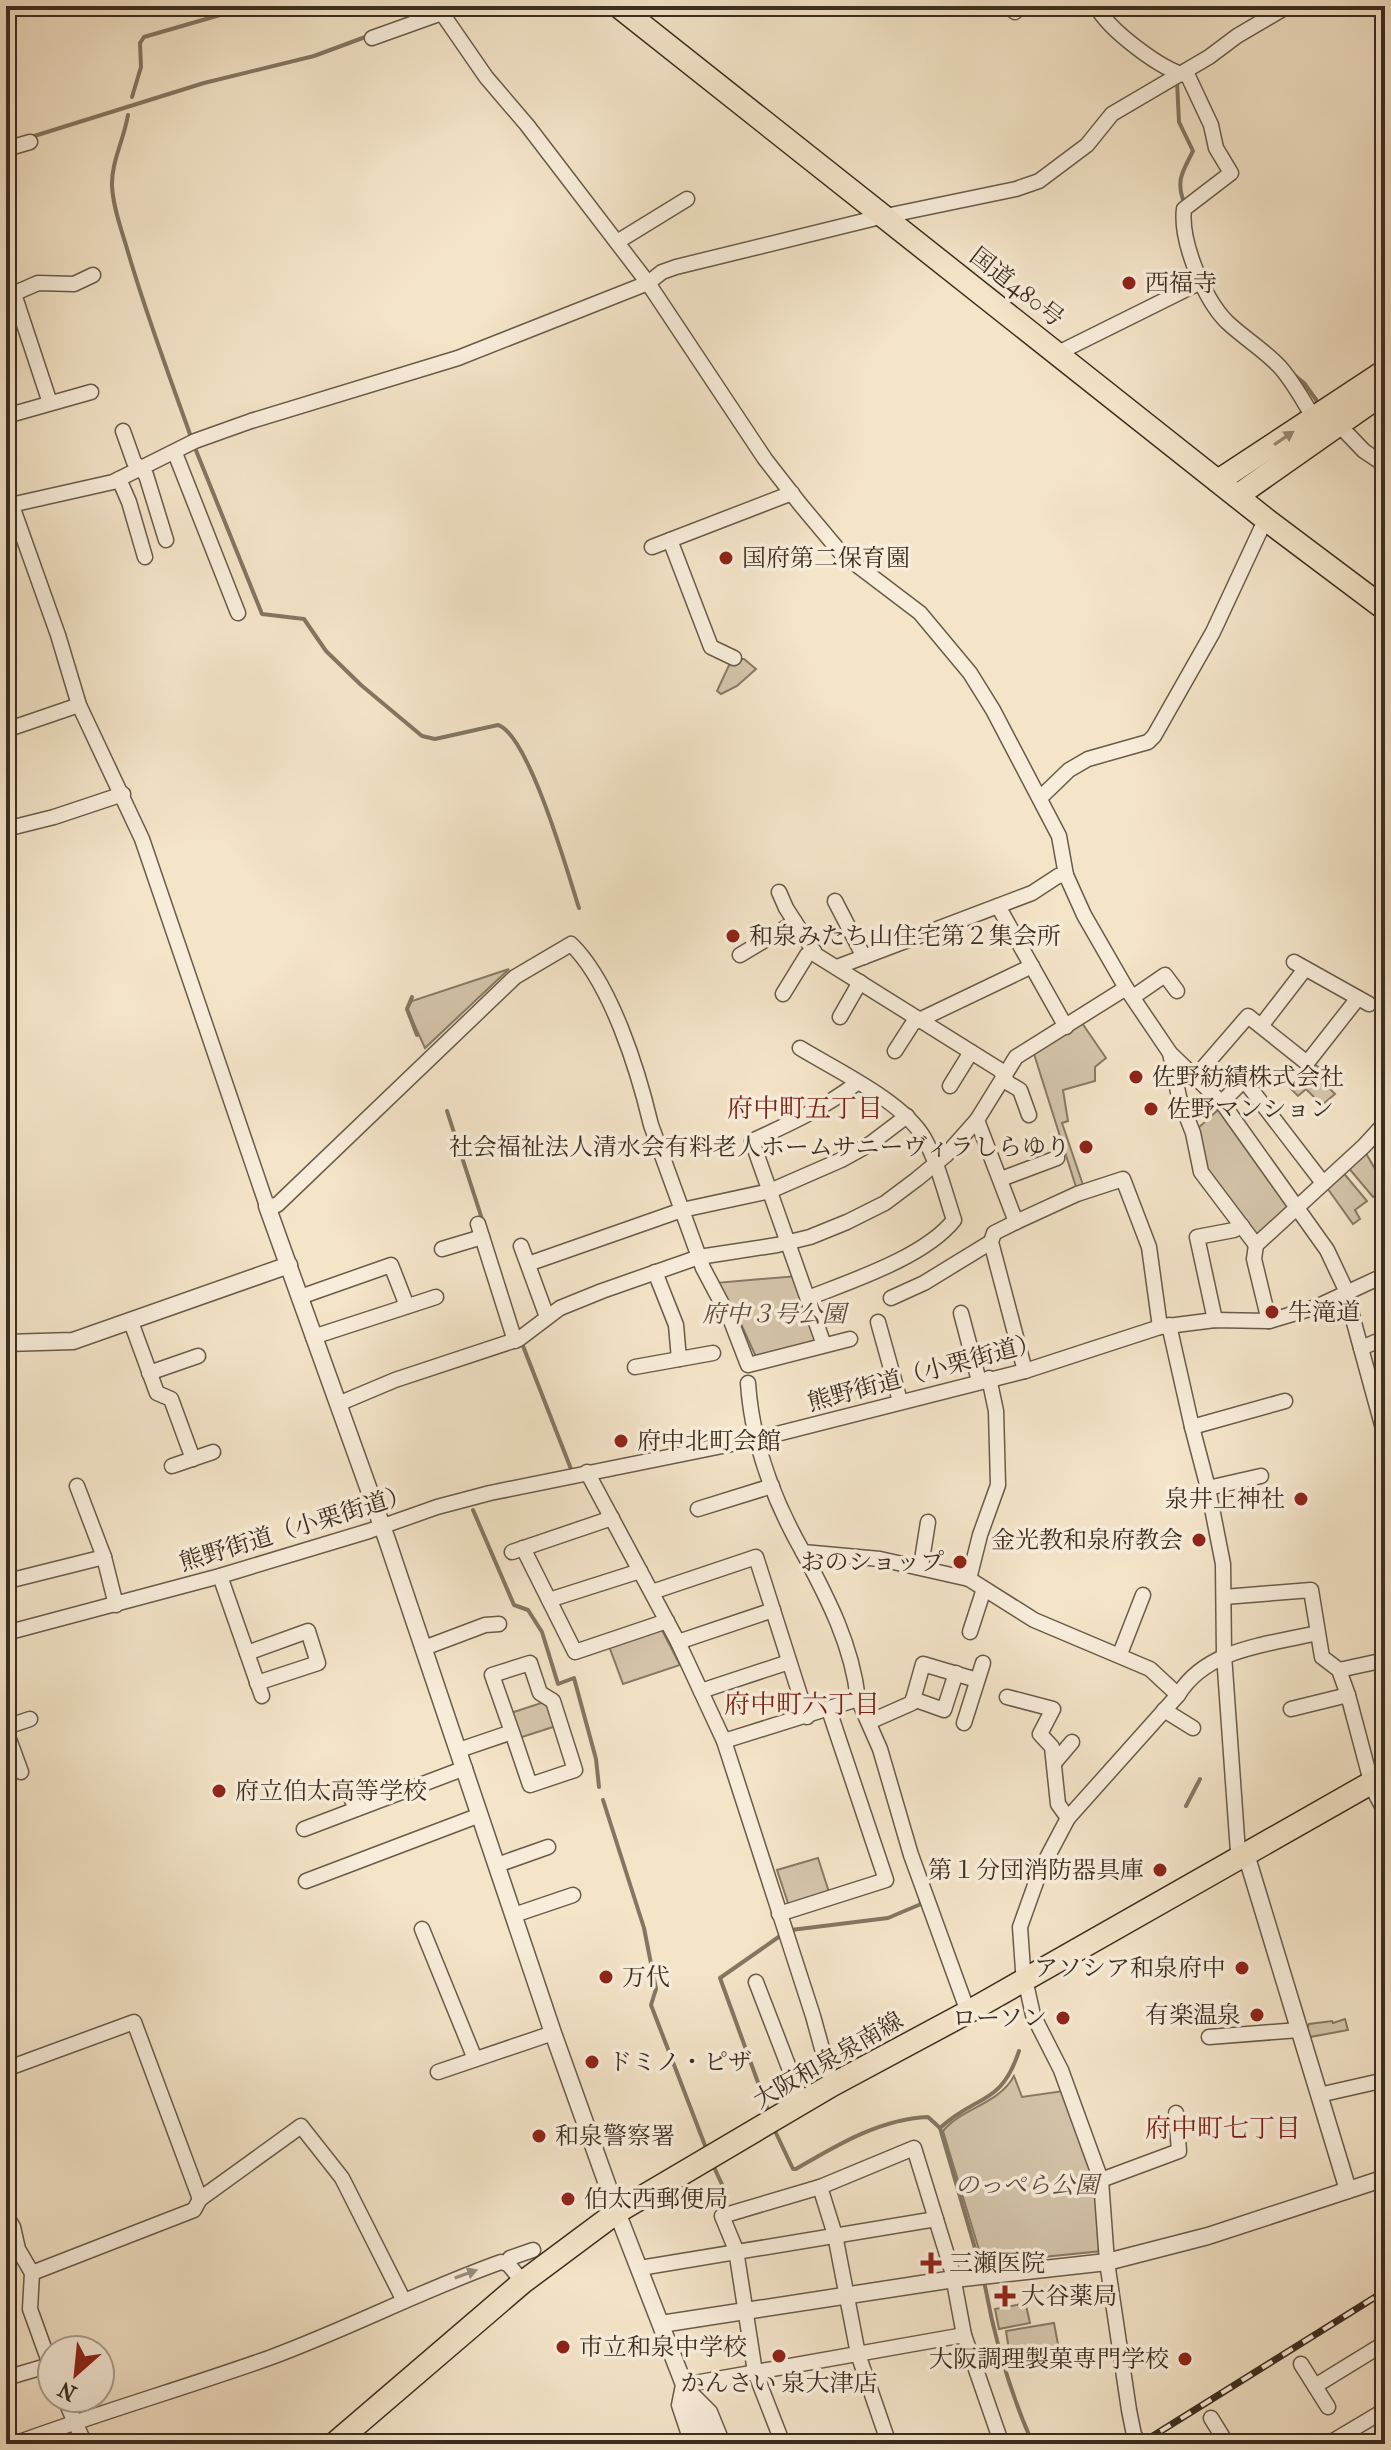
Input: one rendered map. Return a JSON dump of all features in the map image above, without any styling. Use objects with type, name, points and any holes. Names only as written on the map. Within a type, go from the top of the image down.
[{"type":"main road","name":"国道480号","points":[[618,6],[1268,521],[1385,609]]},
{"type":"main road","points":[[1218,481],[1385,371]]},
{"type":"main road","points":[[1237,496],[1385,392]]},
{"type":"main road","name":"大阪和泉泉南線","points":[[334,2444],[523,2282],[617,2212],[832,2085],[968,2012],[1379,1778]]},
{"type":"street","points":[[1096,6],[1128,40],[1177,74],[1188,76],[1211,125],[1216,148],[1231,173],[1186,206],[1182,224],[1201,282],[1224,319],[1285,373],[1314,418]]},
{"type":"street","points":[[9,505],[119,479],[195,441],[458,358],[648,283],[662,272],[676,267],[1016,189],[1039,181],[1087,145],[1112,114],[1288,6]]},
{"type":"street","points":[[372,38],[440,10],[486,77],[527,125],[648,283],[765,459],[792,493],[841,553],[920,613],[959,658],[993,710],[1040,798],[1059,836],[1066,875],[1084,915],[1129,992],[1170,1053],[1222,1102],[1327,1250],[1361,1348],[1379,1388],[1385,1436]]},
{"type":"street","points":[[6,149],[30,142]]},
{"type":"street","points":[[617,242],[687,199]]},
{"type":"street","points":[[50,403],[10,296],[38,283],[74,284],[93,275]]},
{"type":"street","points":[[1058,353],[1201,282]]},
{"type":"street","points":[[6,416],[91,392]]},
{"type":"street","points":[[1339,425],[1364,451],[1385,465]]},
{"type":"street","points":[[123,431],[134,462],[146,475],[160,533]]},
{"type":"street","points":[[175,453],[212,563],[231,608]]},
{"type":"street","points":[[119,479],[145,557]]},
{"type":"street","points":[[6,489],[9,505],[58,635],[79,705],[142,839],[267,1206],[424,1648],[553,2033],[617,2212],[707,2444]]},
{"type":"street","points":[[652,547],[792,493]]},
{"type":"street","points":[[1040,798],[1069,770],[1088,759],[1148,742],[1154,736],[1213,632],[1261,529],[1268,521]]},
{"type":"street","points":[[670,540],[711,647],[734,658]]},
{"type":"street","points":[[6,730],[79,705]]},
{"type":"street","points":[[6,829],[123,794]]},
{"type":"street","points":[[837,967],[1032,893],[1058,876],[1066,875]]},
{"type":"street","points":[[779,892],[816,955],[1005,1075],[1008,1083],[1020,1090],[1029,1115]]},
{"type":"street","points":[[835,901],[864,957]]},
{"type":"street","points":[[998,906],[1066,1027]]},
{"type":"street","points":[[740,955],[795,922]]},
{"type":"street","points":[[267,1206],[277,1205],[515,977],[571,944],[586,959],[607,994],[699,1257],[710,1285],[731,1321],[748,1365],[850,1339]]},
{"type":"street","points":[[783,994],[807,955],[814,951]]},
{"type":"street","points":[[1196,1076],[1248,1016],[1307,1063],[1363,1001],[1300,965],[1261,1026]]},
{"type":"street","points":[[895,1051],[913,1023],[1032,966]]},
{"type":"street","points":[[338,1404],[395,1380],[515,1341],[560,1308],[655,1272],[699,1257],[789,1242],[847,1222],[885,1203],[936,1163],[977,1120],[1016,1057],[1129,992],[1165,975],[1177,991]]},
{"type":"street","points":[[840,1017],[860,982]]},
{"type":"street","points":[[800,1048],[907,1116],[924,1137],[936,1163],[954,1220],[946,1230],[906,1256],[808,1298]]},
{"type":"street","points":[[950,1086],[971,1052]]},
{"type":"street","points":[[1170,1053],[1201,1172],[1256,1245]]},
{"type":"street","points":[[1222,1102],[1244,1080],[1323,1183]]},
{"type":"street","points":[[824,1345],[752,1141],[804,1118],[857,1083]]},
{"type":"street","points":[[528,1264],[682,1210],[770,1191],[841,1160],[870,1144],[907,1116]]},
{"type":"street","points":[[977,1120],[1016,1222]]},
{"type":"street","points":[[1269,1321],[1254,1259],[1256,1245],[1385,1123]]},
{"type":"street","points":[[1001,1179],[1057,1158]]},
{"type":"street","points":[[1025,1371],[991,1242],[994,1233],[1077,1194],[1123,1179],[1149,1247],[1164,1326],[1208,1488],[1223,1564],[1224,1655],[1238,1852],[1247,1860],[1348,2190]]},
{"type":"street","points":[[1215,1320],[1197,1237],[1242,1226]]},
{"type":"street","points":[[448,1243],[480,1230],[495,1298],[515,1341]]},
{"type":"street","points":[[891,1298],[924,1283],[991,1242]]},
{"type":"street","points":[[521,1246],[547,1317]]},
{"type":"street","points":[[6,1343],[73,1341],[289,1265]]},
{"type":"street","points":[[300,1297],[391,1265],[407,1306]]},
{"type":"street","points":[[655,1272],[683,1336],[679,1359]]},
{"type":"street","name":"熊野街道（小栗街道）","points":[[6,1633],[220,1576],[437,1507],[587,1472],[757,1439],[1025,1371],[1164,1326],[1215,1320],[1269,1321],[1316,1307],[1385,1275]]},
{"type":"street","points":[[313,1337],[436,1297]]},
{"type":"street","points":[[960,1313],[996,1411],[998,1485],[980,1535],[969,1579]]},
{"type":"street","points":[[131,1322],[157,1393],[171,1399],[193,1459]]},
{"type":"street","points":[[878,1322],[877,1341],[900,1401]]},
{"type":"street","points":[[1361,1348],[1385,1338]]},
{"type":"street","points":[[642,1361],[713,1353]]},
{"type":"street","points":[[149,1373],[198,1356]]},
{"type":"street","points":[[748,1383],[757,1439],[780,1513],[829,1601],[854,1666],[858,1699],[880,1749],[911,1855],[968,2012]]},
{"type":"street","points":[[1192,1427],[1285,1401]]},
{"type":"street","points":[[172,1466],[213,1452]]},
{"type":"street","points":[[587,1472],[678,1642],[724,1741],[813,2016],[832,2085]]},
{"type":"street","points":[[1208,1488],[1261,1476]]},
{"type":"street","points":[[698,1509],[716,1497],[772,1486]]},
{"type":"street","points":[[76,1495],[104,1557],[116,1605]]},
{"type":"street","points":[[612,1518],[517,1550],[549,1600],[575,1652],[667,1621]]},
{"type":"street","points":[[921,1566],[928,1522]]},
{"type":"street","points":[[803,1552],[880,1559],[969,1579],[1034,1620],[1150,1669],[1178,1695]]},
{"type":"street","points":[[12,1580],[40,1579],[104,1557]]},
{"type":"street","points":[[652,1592],[756,1557],[807,1717]]},
{"type":"street","points":[[549,1600],[640,1571]]},
{"type":"street","points":[[220,1576],[240,1645],[259,1690],[318,1663],[308,1631],[240,1645]]},
{"type":"street","points":[[970,1632],[984,1589]]},
{"type":"street","points":[[1224,1597],[1311,1590],[1322,1657],[1339,1670],[1379,1778],[1385,1829]]},
{"type":"street","points":[[1120,1654],[1143,1595]]},
{"type":"street","points":[[678,1642],[773,1610]]},
{"type":"street","points":[[424,1648],[485,1625],[499,1624]]},
{"type":"street","points":[[1141,2444],[1134,2435],[1129,2410],[1107,2262],[1101,2180],[1061,2070],[1033,2015],[1020,1927],[1040,1871],[1068,1818],[1178,1695],[1188,1679],[1224,1655],[1317,1633]]},
{"type":"street","points":[[1339,1670],[1385,1660]]},
{"type":"street","points":[[701,1691],[789,1662]]},
{"type":"street","points":[[530,1663],[540,1693],[553,1701],[575,1770],[530,1785],[512,1732],[492,1675],[530,1663]]},
{"type":"street","points":[[964,1723],[983,1663]]},
{"type":"street","points":[[869,1722],[912,1703],[923,1664],[977,1680]]},
{"type":"street","points":[[913,1699],[944,1710],[956,1673]]},
{"type":"street","points":[[1291,1709],[1348,1695]]},
{"type":"street","points":[[1007,1697],[1053,1709],[1040,1734],[1052,1747],[1058,1804],[1068,1818]]},
{"type":"street","points":[[724,1741],[858,1699]]},
{"type":"street","points":[[779,1914],[886,1880],[829,1710]]},
{"type":"street","points":[[1164,1710],[1193,1728]]},
{"type":"street","points":[[21,1772],[6,1729],[30,1719]]},
{"type":"street","points":[[459,1750],[512,1732]]},
{"type":"street","points":[[1055,1762],[1072,1742]]},
{"type":"street","points":[[304,1829],[356,1809],[401,1799],[465,1768]]},
{"type":"street","points":[[349,1793],[356,1809]]},
{"type":"street","points":[[306,1881],[344,1860],[402,1838],[480,1815]]},
{"type":"street","points":[[497,1865],[548,1847]]},
{"type":"street","points":[[514,1915],[573,1895]]},
{"type":"street","points":[[421,1938],[445,2002],[475,2059]]},
{"type":"street","points":[[756,1982],[803,2104]]},
{"type":"street","points":[[7,2067],[134,2022],[200,2199]]},
{"type":"street","points":[[1209,2037],[1225,2042],[1299,2030]]},
{"type":"street","points":[[438,2072],[553,2033]]},
{"type":"street","points":[[1319,2095],[1385,2080]]},
{"type":"street","points":[[1101,2180],[1179,2151],[1176,2113]]},
{"type":"street","points":[[32,2273],[194,2210],[200,2199],[301,2126],[342,2178],[404,2301]]},
{"type":"street","points":[[783,2444],[755,2372],[736,2250],[722,2216],[820,2187],[914,2148],[954,2279],[964,2335],[999,2436],[995,2444]]},
{"type":"street","points":[[661,2324],[954,2279],[1107,2262],[1208,2236],[1385,2178]]},
{"type":"street","points":[[820,2187],[835,2235],[858,2354],[889,2444]]},
{"type":"street","points":[[640,2268],[936,2219]]},
{"type":"street","points":[[8,2224],[32,2273],[30,2309],[39,2334]]},
{"type":"street","points":[[508,2264],[510,2258],[533,2250]]},
{"type":"street","points":[[23,2442],[73,2422],[270,2357],[488,2266],[501,2262],[508,2264],[523,2282]]},
{"type":"street","points":[[683,2385],[964,2335]]},
{"type":"street","points":[[1315,2386],[1385,2343]]},
{"type":"street","points":[[1301,2364],[1328,2407]]},
{"type":"street","points":[[6,2378],[36,2371]]},
{"type":"street","points":[[683,2385],[679,2405],[692,2444]]},
{"type":"street","points":[[683,2385],[710,2412],[723,2444]]},
{"type":"street","points":[[1328,2444],[1385,2410]]},
{"type":"street","points":[[70,2414],[85,2444]]},
{"type":"street","points":[[1211,2418],[1227,2444]]},
{"type":"green space","points":[[741,659],[756,669],[737,686],[721,694],[717,691],[731,661],[739,663]]},
{"type":"green space","points":[[509,969],[425,1048],[407,1009],[412,1001]]},
{"type":"green space","points":[[1082,1023],[1106,1058],[1095,1067],[1095,1081],[1063,1090],[1068,1121],[1062,1123],[1083,1185],[1076,1187],[1034,1054]]},
{"type":"green space","points":[[1313,1063],[1329,1075],[1323,1082],[1335,1094],[1322,1105],[1306,1089],[1298,1096],[1290,1088],[1305,1066]]},
{"type":"green space","points":[[1220,1108],[1294,1206],[1256,1235],[1207,1172],[1196,1130]]},
{"type":"green space","points":[[1364,1150],[1385,1186],[1373,1197],[1347,1166]]},
{"type":"green space","points":[[1341,1170],[1367,1201],[1355,1210],[1360,1219],[1353,1224],[1325,1185]]},
{"type":"green space","name":"府中３号公園","points":[[798,1276],[821,1344],[757,1359],[741,1324],[715,1283]]},
{"type":"green space","points":[[659,1629],[680,1665],[623,1684],[609,1646]]},
{"type":"green space","points":[[544,1702],[549,1705],[556,1726],[519,1738],[511,1713]]},
{"type":"green space","points":[[818,1858],[827,1894],[789,1906],[777,1870]]},
{"type":"green space","points":[[1345,2019],[1348,2030],[1310,2037],[1309,2024]]},
{"type":"green space","name":"のっぺら公園","points":[[1014,2076],[1022,2097],[1063,2091],[1094,2179],[1102,2251],[983,2263],[943,2131],[960,2116],[990,2100]]},
{"type":"green space","points":[[1026,2305],[1030,2323],[999,2329],[995,2309]]},
{"type":"green space","points":[[1054,2323],[1060,2355],[1011,2363],[1006,2331]]},
{"type":"waterway","points":[[132,97],[141,67],[140,43],[144,37],[251,6]]},
{"type":"waterway","points":[[31,137],[204,83],[314,56],[368,36]]},
{"type":"waterway","points":[[1177,81],[1179,122],[1193,151],[1180,183],[1185,205]]},
{"type":"waterway","points":[[128,115],[114,169],[114,203],[142,298],[191,437]]},
{"type":"waterway","points":[[1293,374],[1317,401]]},
{"type":"waterway","points":[[195,448],[262,614],[304,619],[326,651],[422,736],[435,739],[498,725],[510,734],[522,753],[546,808],[579,908]]},
{"type":"waterway","points":[[412,997],[407,1009],[417,1035]]},
{"type":"waterway","points":[[447,1111],[483,1222]]},
{"type":"waterway","points":[[6,1193],[11,1218],[7,1233]]},
{"type":"waterway","points":[[523,1346],[571,1469]]},
{"type":"waterway","points":[[473,1510],[514,1605],[528,1610],[542,1632],[558,1684],[574,1678],[596,1759],[599,1787]]},
{"type":"waterway","points":[[1186,1806],[1200,1779]]},
{"type":"waterway","points":[[603,1800],[644,1928],[656,1989],[651,2005],[706,2148]]},
{"type":"waterway","points":[[791,1930],[888,1918],[921,1904],[920,1898]]},
{"type":"waterway","points":[[768,2110],[720,1978],[780,1936]]},
{"type":"waterway","points":[[940,2128],[996,2091],[1012,2069],[1019,2051]]},
{"type":"waterway","points":[[775,2131],[793,2169],[796,2169],[876,2128],[928,2117],[940,2128],[979,2262]]},
{"type":"waterway","points":[[713,2165],[725,2191]]},
{"type":"waterway","points":[[985,2286],[1004,2366],[1033,2444]]},
{"type":"railway","points":[[1140,2444],[1385,2291]]},
{"type":"place","name":"西福寺","points":[[1129,283]]},
{"type":"place","name":"国府第二保育園","points":[[726,558]]},
{"type":"place","name":"和泉みたち山住宅第２集会所","points":[[733,936]]},
{"type":"place","name":"佐野紡績株式会社","points":[[1136,1077]]},
{"type":"place","name":"佐野マンション","points":[[1151,1109]]},
{"type":"place","name":"社会福祉法人清水会有料老人ホームサニーヴィラしらゆり","points":[[1086,1147]]},
{"type":"place","name":"牛滝道","points":[[1272,1312]]},
{"type":"place","name":"府中北町会館","points":[[621,1441]]},
{"type":"place","name":"泉井上神社","points":[[1301,1499]]},
{"type":"place","name":"金光教和泉府教会","points":[[1199,1540]]},
{"type":"place","name":"おのショップ","points":[[960,1562]]},
{"type":"place","name":"府立伯太高等学校","points":[[219,1791]]},
{"type":"place","name":"第１分団消防器具庫","points":[[1160,1870]]},
{"type":"place","name":"アソシア和泉府中","points":[[1242,1968]]},
{"type":"place","name":"万代","points":[[606,1977]]},
{"type":"place","name":"有楽温泉","points":[[1257,2015]]},
{"type":"place","name":"ローソン","points":[[1063,2018]]},
{"type":"place","name":"ドミノ・ピザ","points":[[592,2062]]},
{"type":"place","name":"和泉警察署","points":[[539,2136]]},
{"type":"place","name":"伯太西郵便局","points":[[568,2199]]},
{"type":"place","name":"三瀬医院","points":[[931,2263]]},
{"type":"place","name":"大谷薬局","points":[[1005,2296]]},
{"type":"place","name":"市立和泉中学校","points":[[563,2347]]},
{"type":"place","name":"かんさい 泉大津店","points":[[779,2356]]},
{"type":"place","name":"大阪調理製菓専門学校","points":[[1185,2359]]},
{"type":"district","name":"府中町五丁目","points":[[805,1108]]},
{"type":"district","name":"府中町六丁目","points":[[802,1704]]},
{"type":"district","name":"府中町七丁目","points":[[1223,2128]]}]
